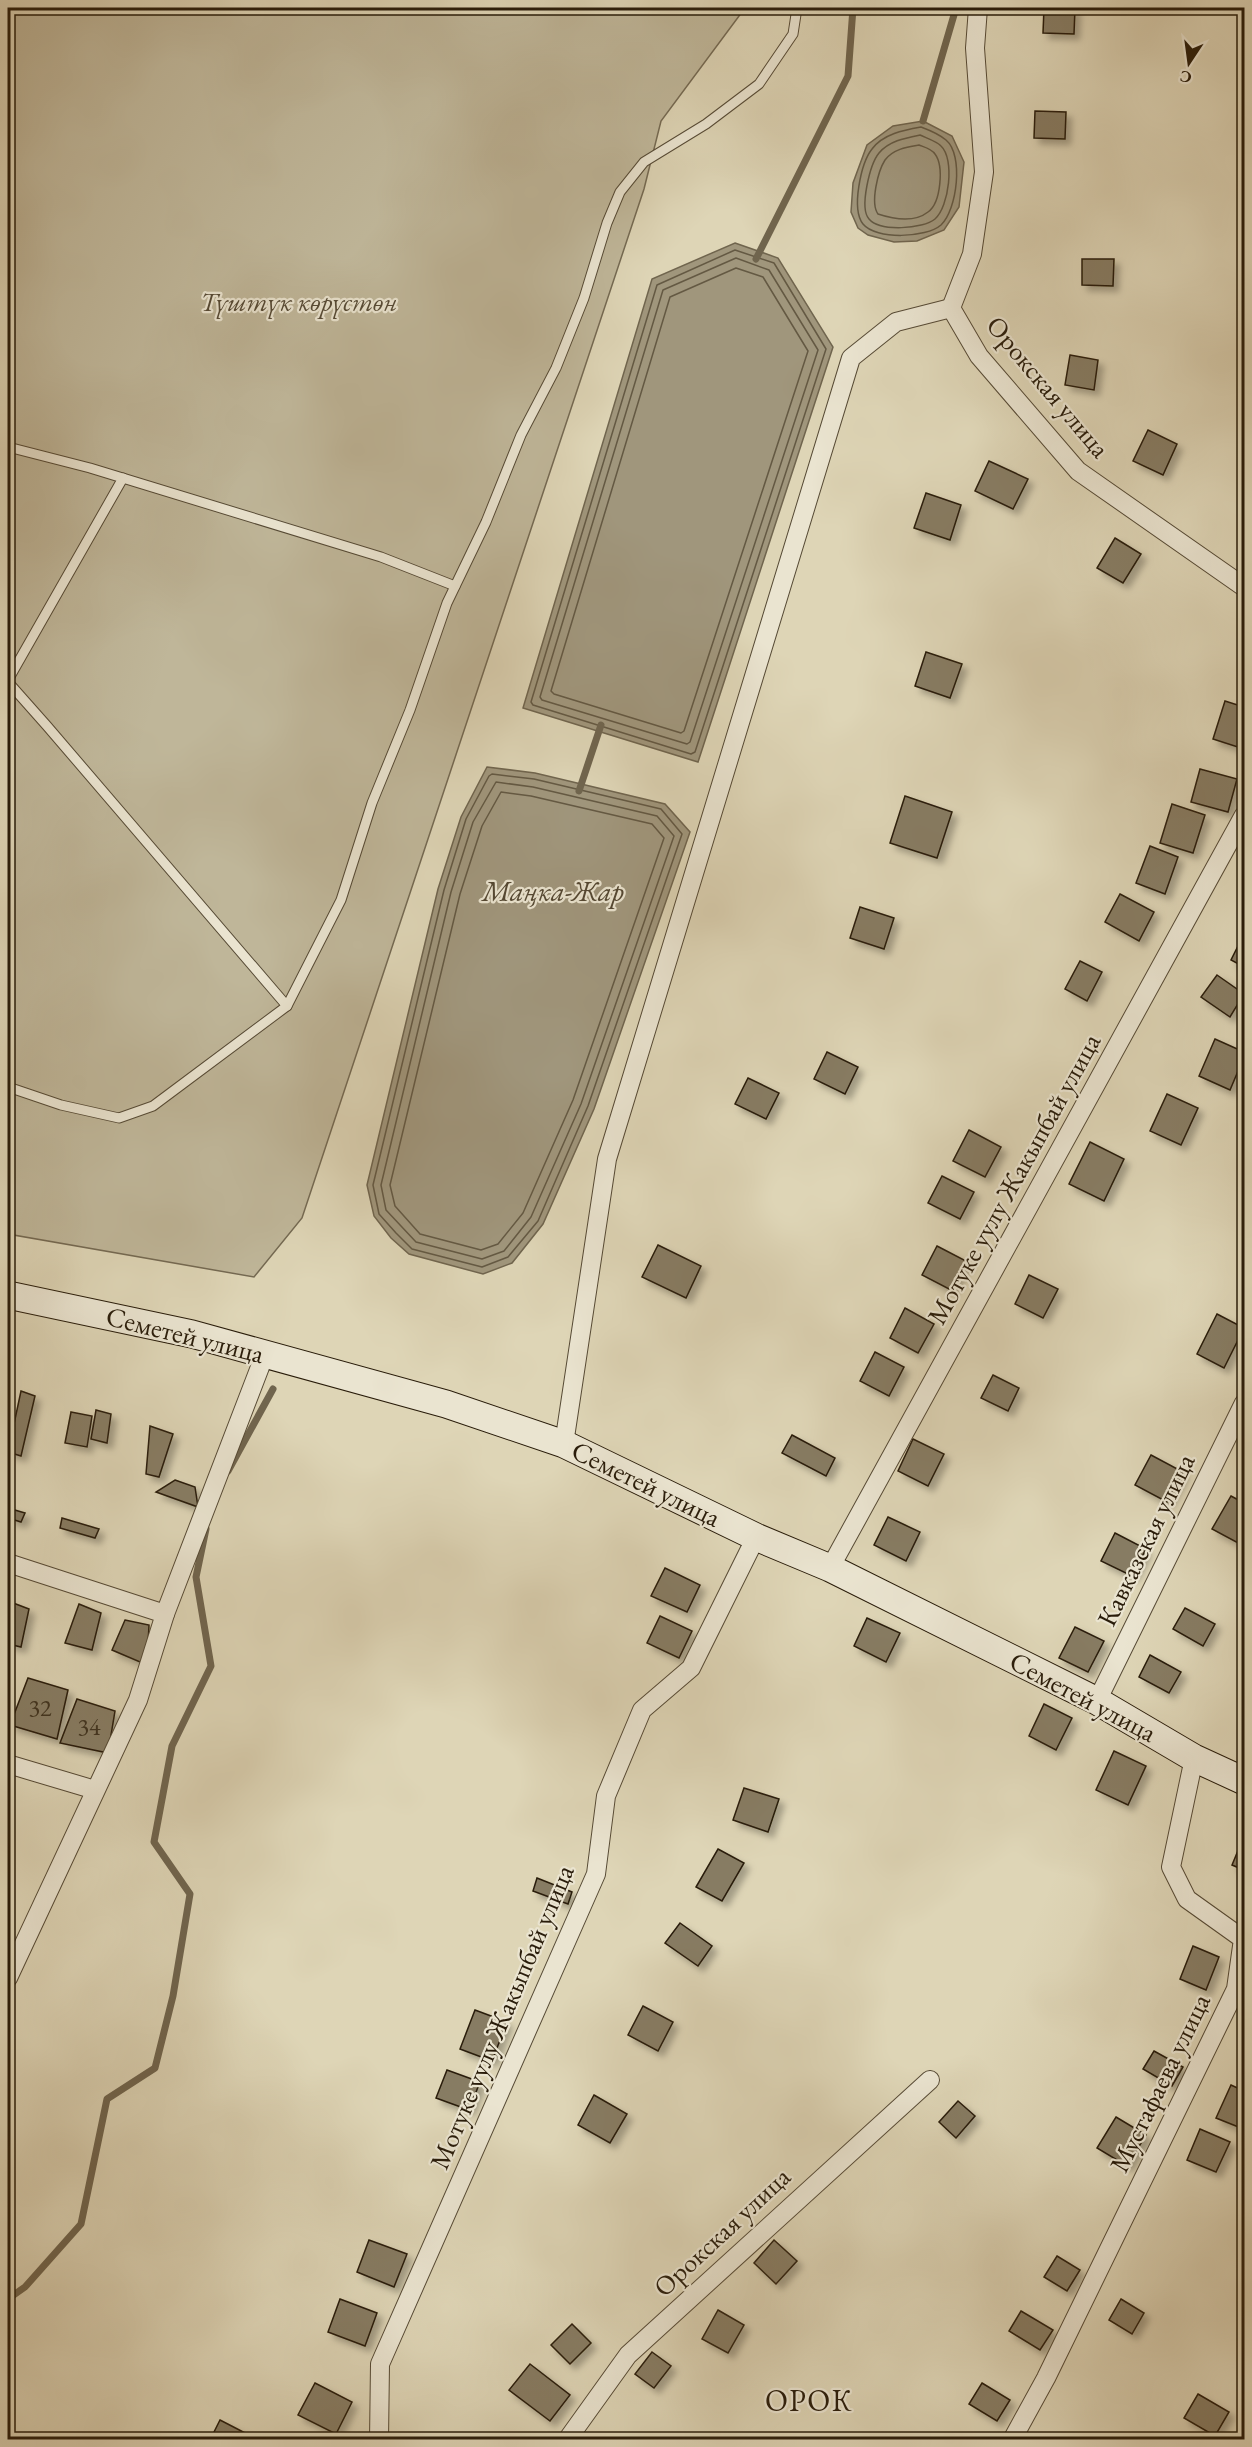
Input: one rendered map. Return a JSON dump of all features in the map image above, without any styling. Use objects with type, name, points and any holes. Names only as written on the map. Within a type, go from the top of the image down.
[{"type":"street","name":"Орокская улица","points":[[978,8],[975,48],[984,172],[972,254],[951,308],[979,356],[1078,471],[1245,587]]},
{"type":"street","points":[[564,1444],[607,1159],[851,358],[896,322],[951,308]]},
{"type":"street","name":"Мотуке уулу Жакыпбай улица","points":[[830,1568],[1245,815]]},
{"type":"street","name":"Семетей улица","points":[[8,1295],[192,1334],[446,1404],[564,1444],[756,1537],[830,1568],[1097,1701],[1194,1758],[1245,1781]]},
{"type":"street","points":[[9,1970],[138,1700],[165,1614],[265,1354]]},
{"type":"street","name":"Кавказская улица","points":[[1097,1701],[1245,1403]]},
{"type":"street","name":"Мотуке уулу Жакыпбай улица","points":[[380,2439],[380,2364],[596,1874],[606,1796],[642,1710],[691,1668],[756,1537]]},
{"type":"street","points":[[8,1563],[165,1614]]},
{"type":"street","name":"Мустафаева улица","points":[[1012,2439],[1046,2378],[1236,1989],[1243,1939],[1186,1899],[1171,1867],[1194,1758]]},
{"type":"street","points":[[8,1764],[95,1790]]},
{"type":"street","name":"Орокская улица","points":[[567,2439],[628,2355],[930,2079]]},
{"type":"lane","points":[[8,1087],[61,1105],[119,1118],[153,1106],[287,1006],[340,900],[372,803],[410,710],[447,603],[486,522],[520,435],[556,368],[584,298],[607,223],[620,192],[645,162],[706,124],[759,84],[793,34],[796,8]]},
{"type":"lane","points":[[8,447],[123,478],[381,557],[455,586]]},
{"type":"lane","points":[[123,478],[8,681],[287,1006]]},
{"type":"green space","name":"Түштүк көрүстөн","points":[[8,8],[745,8],[661,121],[644,189],[302,1218],[254,1277],[8,1234]]},
{"type":"water","points":[[923,121],[952,136],[964,162],[959,207],[944,230],[917,241],[894,242],[868,235],[858,228],[851,212],[853,183],[867,145],[893,126]]},
{"type":"water","points":[[735,243],[778,258],[833,347],[698,762],[523,708],[652,279]]},
{"type":"water","name":"Маңка-Жар","points":[[487,767],[535,773],[665,804],[690,832],[594,1109],[543,1224],[512,1263],[483,1274],[409,1254],[391,1238],[374,1216],[367,1185],[438,889],[461,817]]},
{"type":"building","points":[[1044,8],[1075,8],[1074,34],[1043,33]]},
{"type":"building","points":[[1035,111],[1066,112],[1065,139],[1034,138]]},
{"type":"building","points":[[1082,259],[1114,259],[1113,286],[1082,285]]},
{"type":"building","points":[[1070,355],[1098,360],[1094,390],[1065,385]]},
{"type":"building","points":[[1148,430],[1177,444],[1163,475],[1133,461]]},
{"type":"building","points":[[989,461],[1028,479],[1013,509],[975,491]]},
{"type":"building","points":[[926,493],[961,505],[950,540],[914,528]]},
{"type":"building","points":[[1115,538],[1141,554],[1123,583],[1097,568]]},
{"type":"building","points":[[926,652],[962,664],[950,698],[915,686]]},
{"type":"building","points":[[1225,701],[1244,707],[1244,749],[1213,739]]},
{"type":"building","points":[[1200,769],[1237,779],[1228,812],[1191,802]]},
{"type":"building","points":[[905,796],[952,812],[937,858],[890,843]]},
{"type":"building","points":[[1172,804],[1205,815],[1193,853],[1160,843]]},
{"type":"building","points":[[1150,846],[1178,857],[1165,894],[1136,883]]},
{"type":"building","points":[[1120,894],[1154,912],[1139,941],[1105,922]]},
{"type":"building","points":[[860,907],[894,918],[884,949],[850,938]]},
{"type":"building","points":[[1244,934],[1244,967],[1231,960]]},
{"type":"building","points":[[1080,961],[1102,972],[1087,1001],[1065,989]]},
{"type":"building","points":[[1217,975],[1244,994],[1230,1017],[1201,997]]},
{"type":"building","points":[[1215,1039],[1244,1052],[1230,1090],[1199,1076]]},
{"type":"building","points":[[827,1052],[858,1067],[845,1094],[814,1079]]},
{"type":"building","points":[[748,1078],[779,1093],[766,1119],[735,1104]]},
{"type":"building","points":[[1167,1094],[1198,1108],[1181,1145],[1150,1131]]},
{"type":"building","points":[[969,1130],[1001,1147],[985,1177],[953,1161]]},
{"type":"building","points":[[1090,1142],[1124,1159],[1104,1201],[1069,1184]]},
{"type":"building","points":[[942,1176],[974,1192],[960,1219],[928,1203]]},
{"type":"building","points":[[658,1245],[701,1266],[686,1298],[642,1277]]},
{"type":"building","points":[[937,1246],[966,1261],[951,1290],[922,1275]]},
{"type":"building","points":[[1029,1275],[1058,1289],[1043,1318],[1015,1304]]},
{"type":"building","points":[[905,1308],[934,1324],[918,1353],[890,1338]]},
{"type":"building","points":[[1217,1314],[1244,1328],[1224,1368],[1197,1354]]},
{"type":"building","points":[[875,1352],[904,1367],[889,1396],[860,1381]]},
{"type":"building","points":[[993,1375],[1019,1388],[1008,1411],[981,1398]]},
{"type":"building","points":[[21,1391],[35,1396],[21,1456],[8,1452]]},
{"type":"building","points":[[96,1410],[111,1414],[107,1443],[91,1439]]},
{"type":"building","points":[[71,1412],[92,1416],[87,1447],[65,1443]]},
{"type":"building","points":[[150,1426],[173,1434],[159,1477],[146,1474]]},
{"type":"building","points":[[792,1435],[835,1458],[826,1476],[782,1453]]},
{"type":"building","points":[[913,1439],[944,1454],[928,1486],[898,1471]]},
{"type":"building","points":[[1151,1455],[1183,1472],[1167,1502],[1135,1485]]},
{"type":"building","points":[[175,1480],[195,1487],[198,1507],[156,1492]]},
{"type":"building","points":[[1231,1496],[1244,1503],[1244,1536],[1240,1544],[1212,1529]]},
{"type":"building","points":[[8,1508],[25,1513],[21,1522],[8,1518]]},
{"type":"building","points":[[888,1517],[920,1532],[906,1561],[874,1545]]},
{"type":"building","points":[[62,1518],[99,1529],[95,1538],[60,1528]]},
{"type":"building","points":[[1115,1533],[1146,1549],[1132,1576],[1101,1561]]},
{"type":"building","points":[[665,1568],[700,1585],[687,1612],[651,1596]]},
{"type":"building","points":[[8,1601],[29,1609],[21,1647],[8,1644]]},
{"type":"building","points":[[79,1604],[101,1613],[92,1650],[65,1643]]},
{"type":"building","points":[[1185,1608],[1215,1624],[1203,1646],[1173,1629]]},
{"type":"building","points":[[660,1616],[692,1631],[679,1658],[647,1643]]},
{"type":"building","points":[[867,1618],[900,1633],[886,1662],[854,1646]]},
{"type":"building","points":[[125,1620],[149,1625],[147,1665],[112,1650]]},
{"type":"building","points":[[1075,1627],[1104,1641],[1088,1672],[1059,1658]]},
{"type":"building","points":[[1150,1655],[1181,1672],[1169,1693],[1139,1677]]},
{"type":"building","points":[[28,1678],[68,1690],[57,1739],[10,1725]]},
{"type":"building","points":[[77,1699],[115,1711],[108,1753],[60,1743]]},
{"type":"building","points":[[1044,1704],[1072,1718],[1056,1750],[1029,1736]]},
{"type":"building","points":[[1114,1751],[1146,1766],[1128,1805],[1096,1790]]},
{"type":"building","points":[[744,1788],[779,1799],[768,1832],[733,1820]]},
{"type":"building","points":[[1244,1836],[1244,1870],[1232,1865]]},
{"type":"building","points":[[718,1849],[744,1863],[722,1901],[696,1887]]},
{"type":"building","points":[[537,1878],[572,1892],[568,1904],[533,1891]]},
{"type":"building","points":[[680,1923],[712,1946],[698,1966],[665,1943]]},
{"type":"building","points":[[1193,1946],[1219,1957],[1206,1990],[1180,1979]]},
{"type":"building","points":[[643,2006],[673,2022],[658,2051],[628,2035]]},
{"type":"building","points":[[475,2010],[507,2022],[492,2061],[460,2049]]},
{"type":"building","points":[[1154,2051],[1183,2067],[1172,2086],[1143,2069]]},
{"type":"building","points":[[447,2070],[480,2082],[469,2110],[436,2098]]},
{"type":"building","points":[[1231,2085],[1244,2091],[1244,2121],[1241,2128],[1216,2118]]},
{"type":"building","points":[[594,2095],[627,2114],[610,2143],[578,2125]]},
{"type":"building","points":[[958,2101],[975,2116],[956,2138],[939,2122]]},
{"type":"building","points":[[1116,2117],[1146,2135],[1127,2166],[1097,2148]]},
{"type":"building","points":[[1200,2129],[1230,2142],[1216,2172],[1187,2160]]},
{"type":"building","points":[[369,2240],[407,2254],[394,2287],[357,2272]]},
{"type":"building","points":[[774,2240],[797,2261],[776,2284],[754,2263]]},
{"type":"building","points":[[1057,2256],[1080,2270],[1067,2291],[1044,2277]]},
{"type":"building","points":[[340,2299],[377,2313],[365,2346],[328,2332]]},
{"type":"building","points":[[1121,2299],[1144,2313],[1132,2334],[1109,2320]]},
{"type":"building","points":[[718,2310],[744,2325],[728,2353],[702,2339]]},
{"type":"building","points":[[1021,2311],[1053,2330],[1040,2350],[1009,2331]]},
{"type":"building","points":[[572,2324],[591,2343],[570,2364],[551,2345]]},
{"type":"building","points":[[652,2352],[671,2366],[654,2388],[635,2374]]},
{"type":"building","points":[[530,2364],[570,2395],[550,2421],[509,2390]]},
{"type":"building","points":[[315,2383],[352,2402],[336,2434],[298,2415]]},
{"type":"building","points":[[982,2383],[1010,2400],[997,2421],[969,2404]]},
{"type":"building","points":[[1198,2394],[1229,2412],[1215,2436],[1184,2418]]},
{"type":"building","points":[[220,2420],[253,2437],[251,2440],[210,2440]]},
{"type":"waterway","points":[[756,259],[848,76],[853,8]]},
{"type":"waterway","points":[[923,121],[956,8]]},
{"type":"waterway","points":[[579,791],[601,725]]},
{"type":"waterway","points":[[228,1471],[273,1389]]},
{"type":"waterway","points":[[8,2299],[25,2287],[81,2224],[107,2099],[155,2068],[173,1996],[190,1894],[154,1842],[172,1746],[211,1666],[196,1577],[206,1529]]},
{"type":"district","name":"ОРОК","points":[[809,2401]]}]
